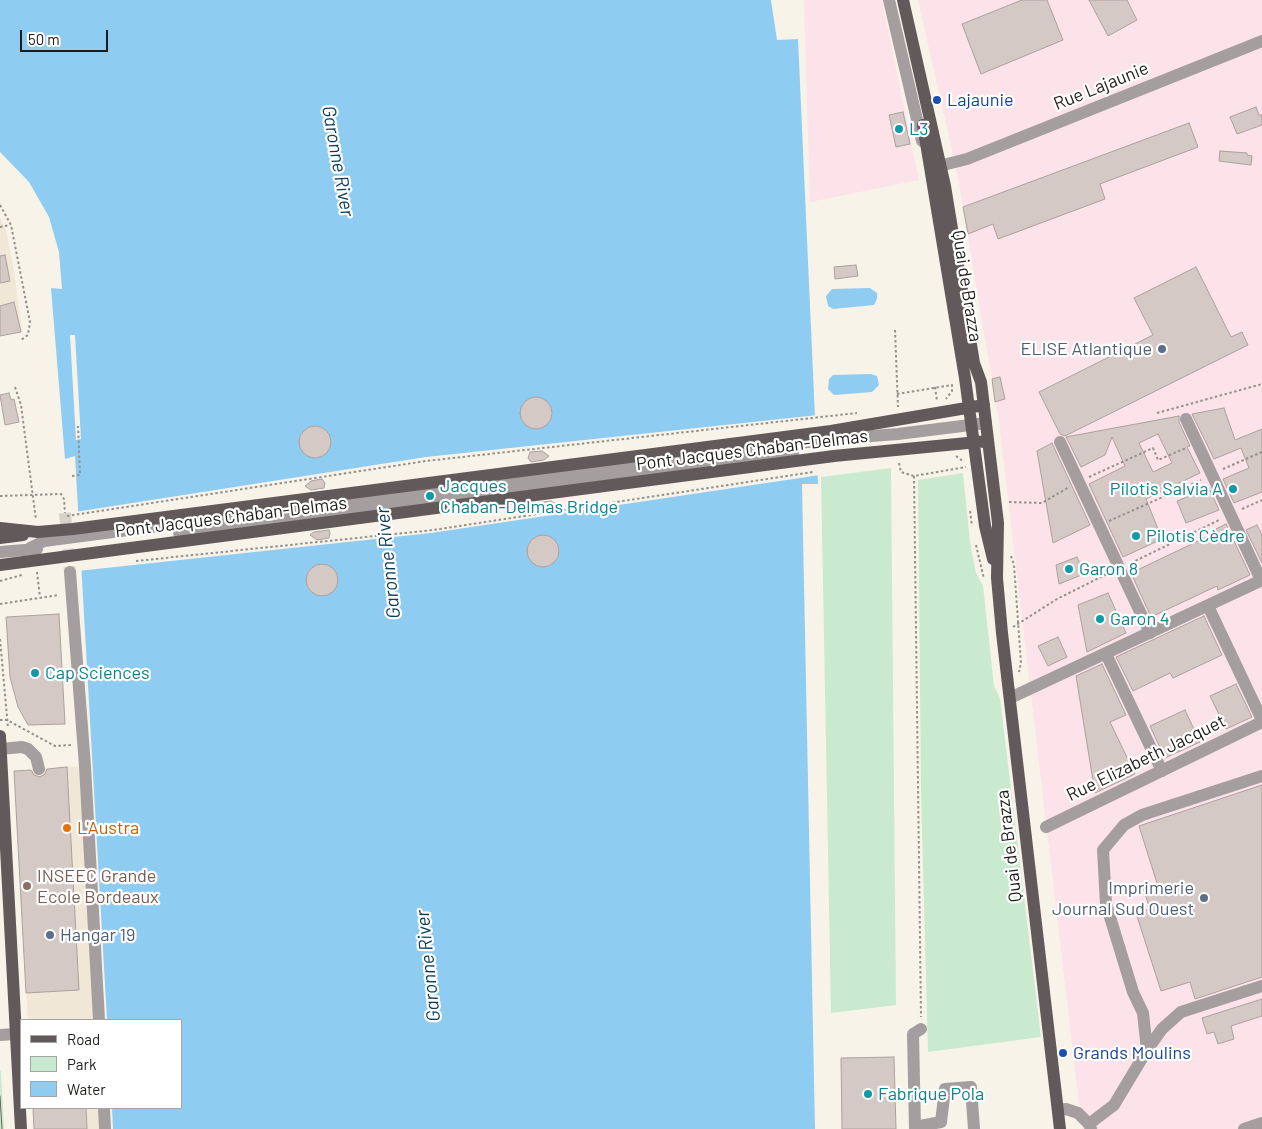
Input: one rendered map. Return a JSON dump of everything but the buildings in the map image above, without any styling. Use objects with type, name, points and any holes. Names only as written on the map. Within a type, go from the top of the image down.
[{"type":"main road","name":"Quai de Brazza","points":[[895,0],[924,130],[942,166],[973,443],[985,526],[997,578],[1060,1129]]},
{"type":"main road","name":"Quai de Brazza","points":[[903,0],[942,166],[974,363],[981,382],[998,523],[997,578]]},
{"type":"main road","name":"Pont Jacques Chaban-Delmas","points":[[0,566],[74,542],[832,443],[984,405]]},
{"type":"main road","name":"Pont Jacques Chaban-Delmas","points":[[0,528],[37,526],[74,542],[832,443],[973,443],[988,441]]},
{"type":"main road","points":[[0,538],[37,526]]},
{"type":"main road","points":[[0,745],[8,1035],[21,1129]]},
{"type":"main road","points":[[0,897],[14,1129]]},
{"type":"street","points":[[889,0],[919,132],[942,166]]},
{"type":"street","points":[[909,0],[942,166]]},
{"type":"street","name":"Rue Lajaunie","points":[[942,166],[1262,41]]},
{"type":"street","points":[[1010,696],[1106,654],[1261,580],[1186,418]]},
{"type":"street","points":[[832,443],[986,423]]},
{"type":"street","points":[[1060,442],[1150,633]]},
{"type":"street","points":[[0,552],[30,548],[45,549],[74,542]]},
{"type":"street","points":[[70,572],[83,744],[95,1017]]},
{"type":"street","points":[[1208,606],[1262,721]]},
{"type":"street","points":[[1106,654],[1162,771]]},
{"type":"street","name":"Rue Elizabeth Jacquet","points":[[1046,826],[1262,721]]},
{"type":"street","points":[[0,745],[28,749],[36,756],[39,769]]},
{"type":"street","points":[[1147,1050],[1143,1013],[1133,992],[1106,904],[1102,850],[1124,824],[1142,815],[1262,776]]},
{"type":"street","points":[[1058,1110],[1071,1110],[1090,1126],[1114,1105],[1162,1029],[1181,1012],[1262,986]]},
{"type":"street","points":[[921,1029],[913,1034],[915,1128],[941,1122],[946,1088],[971,1087],[974,1129]]},
{"type":"street","points":[[104,1109],[105,1129]]},
{"type":"street","points":[[1244,1129],[1262,1123]]},
{"type":"path","points":[[0,205],[11,225],[30,322],[28,335],[21,340]]},
{"type":"path","points":[[0,227],[11,225]]},
{"type":"path","points":[[895,330],[898,407]]},
{"type":"path","points":[[1157,413],[1262,384]]},
{"type":"path","points":[[896,394],[936,387],[952,385],[952,391],[949,397],[937,401],[936,387]]},
{"type":"path","points":[[15,387],[22,405],[37,526]]},
{"type":"path","points":[[72,516],[426,461],[829,417]]},
{"type":"path","points":[[72,476],[80,475],[78,426]]},
{"type":"path","points":[[1006,502],[1042,503],[1078,481],[1153,448],[1158,460],[1197,443]]},
{"type":"path","points":[[1099,526],[1262,452]]},
{"type":"path","points":[[954,456],[960,458],[966,467],[967,475]]},
{"type":"path","points":[[899,461],[901,472],[914,476],[966,467]]},
{"type":"path","points":[[133,561],[433,530],[816,472]]},
{"type":"path","points":[[914,476],[921,1029]]},
{"type":"path","points":[[0,496],[61,494],[64,499],[65,513]]},
{"type":"path","points":[[971,507],[971,524],[974,529]]},
{"type":"path","points":[[975,538],[984,580]]},
{"type":"path","points":[[1008,549],[1014,565],[1021,663],[1010,696]]},
{"type":"path","points":[[37,572],[40,598]]},
{"type":"path","points":[[0,604],[72,593]]},
{"type":"path","points":[[0,639],[7,720]]},
{"type":"path","points":[[0,720],[7,720],[55,746],[83,744]]},
{"type":"shaded area","points":[[804,0],[882,0],[919,180],[810,202]]},
{"type":"shaded area","points":[[918,0],[1262,0],[1262,1129],[1082,1129],[999,422],[957,172]]},
{"type":"shaded area","points":[[0,218],[6,230],[14,270],[22,332],[0,336]]},
{"type":"shaded area","name":"Hangar 19","points":[[85,766],[99,1019],[28,1019],[14,771]]},
{"type":"shaded area","points":[[33,1109],[104,1109],[105,1129],[34,1129]]},
{"type":"green space","points":[[891,468],[896,1005],[831,1013],[821,477]]},
{"type":"green space","points":[[963,473],[970,542],[976,573],[983,586],[994,686],[1000,698],[1041,1037],[928,1052],[921,793],[918,480]]},
{"type":"green space","points":[[1,1071],[4,1129],[0,1129]]},
{"type":"water","name":"Garonne River","points":[[0,0],[771,0],[777,40],[798,39],[818,484],[802,484],[815,1129],[113,1129],[112,1109],[182,1109],[182,1019],[107,1019],[75,456],[65,459],[51,288],[62,289],[59,252],[49,217],[29,182],[0,152]]},
{"type":"water","points":[[870,288],[877,293],[874,305],[833,309],[828,306],[826,296],[832,289]]},
{"type":"water","points":[[871,374],[877,376],[879,385],[872,392],[834,395],[828,389],[829,379],[833,375]]},
{"type":"pier","points":[[70,335],[75,335],[81,439],[76,440]]},
{"type":"pier","points":[[818,415],[820,475],[431,533],[78,571],[75,512],[426,457]]},
{"type":"tunnel","points":[[65,513],[70,572]]},
{"type":"tram line","points":[[0,1096],[2,1129]]},
{"type":"place","name":"Lajaunie","points":[[937,100]]},
{"type":"place","name":"L3","points":[[899,129]]},
{"type":"place","name":"ELISE Atlantique","points":[[1162,349]]},
{"type":"place","name":"Pilotis Salvia A","points":[[1233,489]]},
{"type":"place","name":"Jacques Chaban-Delmas Bridge","points":[[430,496]]},
{"type":"place","name":"Pilotis Cèdre","points":[[1136,536]]},
{"type":"place","name":"Garon 8","points":[[1069,569]]},
{"type":"place","name":"Garon 4","points":[[1100,619]]},
{"type":"place","name":"Cap Sciences","points":[[35,673]]},
{"type":"place","name":"L'Austra","points":[[67,828]]},
{"type":"place","name":"INSEEC Grande Ecole Bordeaux","points":[[27,886]]},
{"type":"place","name":"Imprimerie Journal Sud Ouest","points":[[1204,898]]},
{"type":"place","name":"Hangar 19","points":[[50,935]]},
{"type":"place","name":"Grands Moulins","points":[[1063,1053]]},
{"type":"place","name":"Fabrique Pola","points":[[868,1094]]}]
